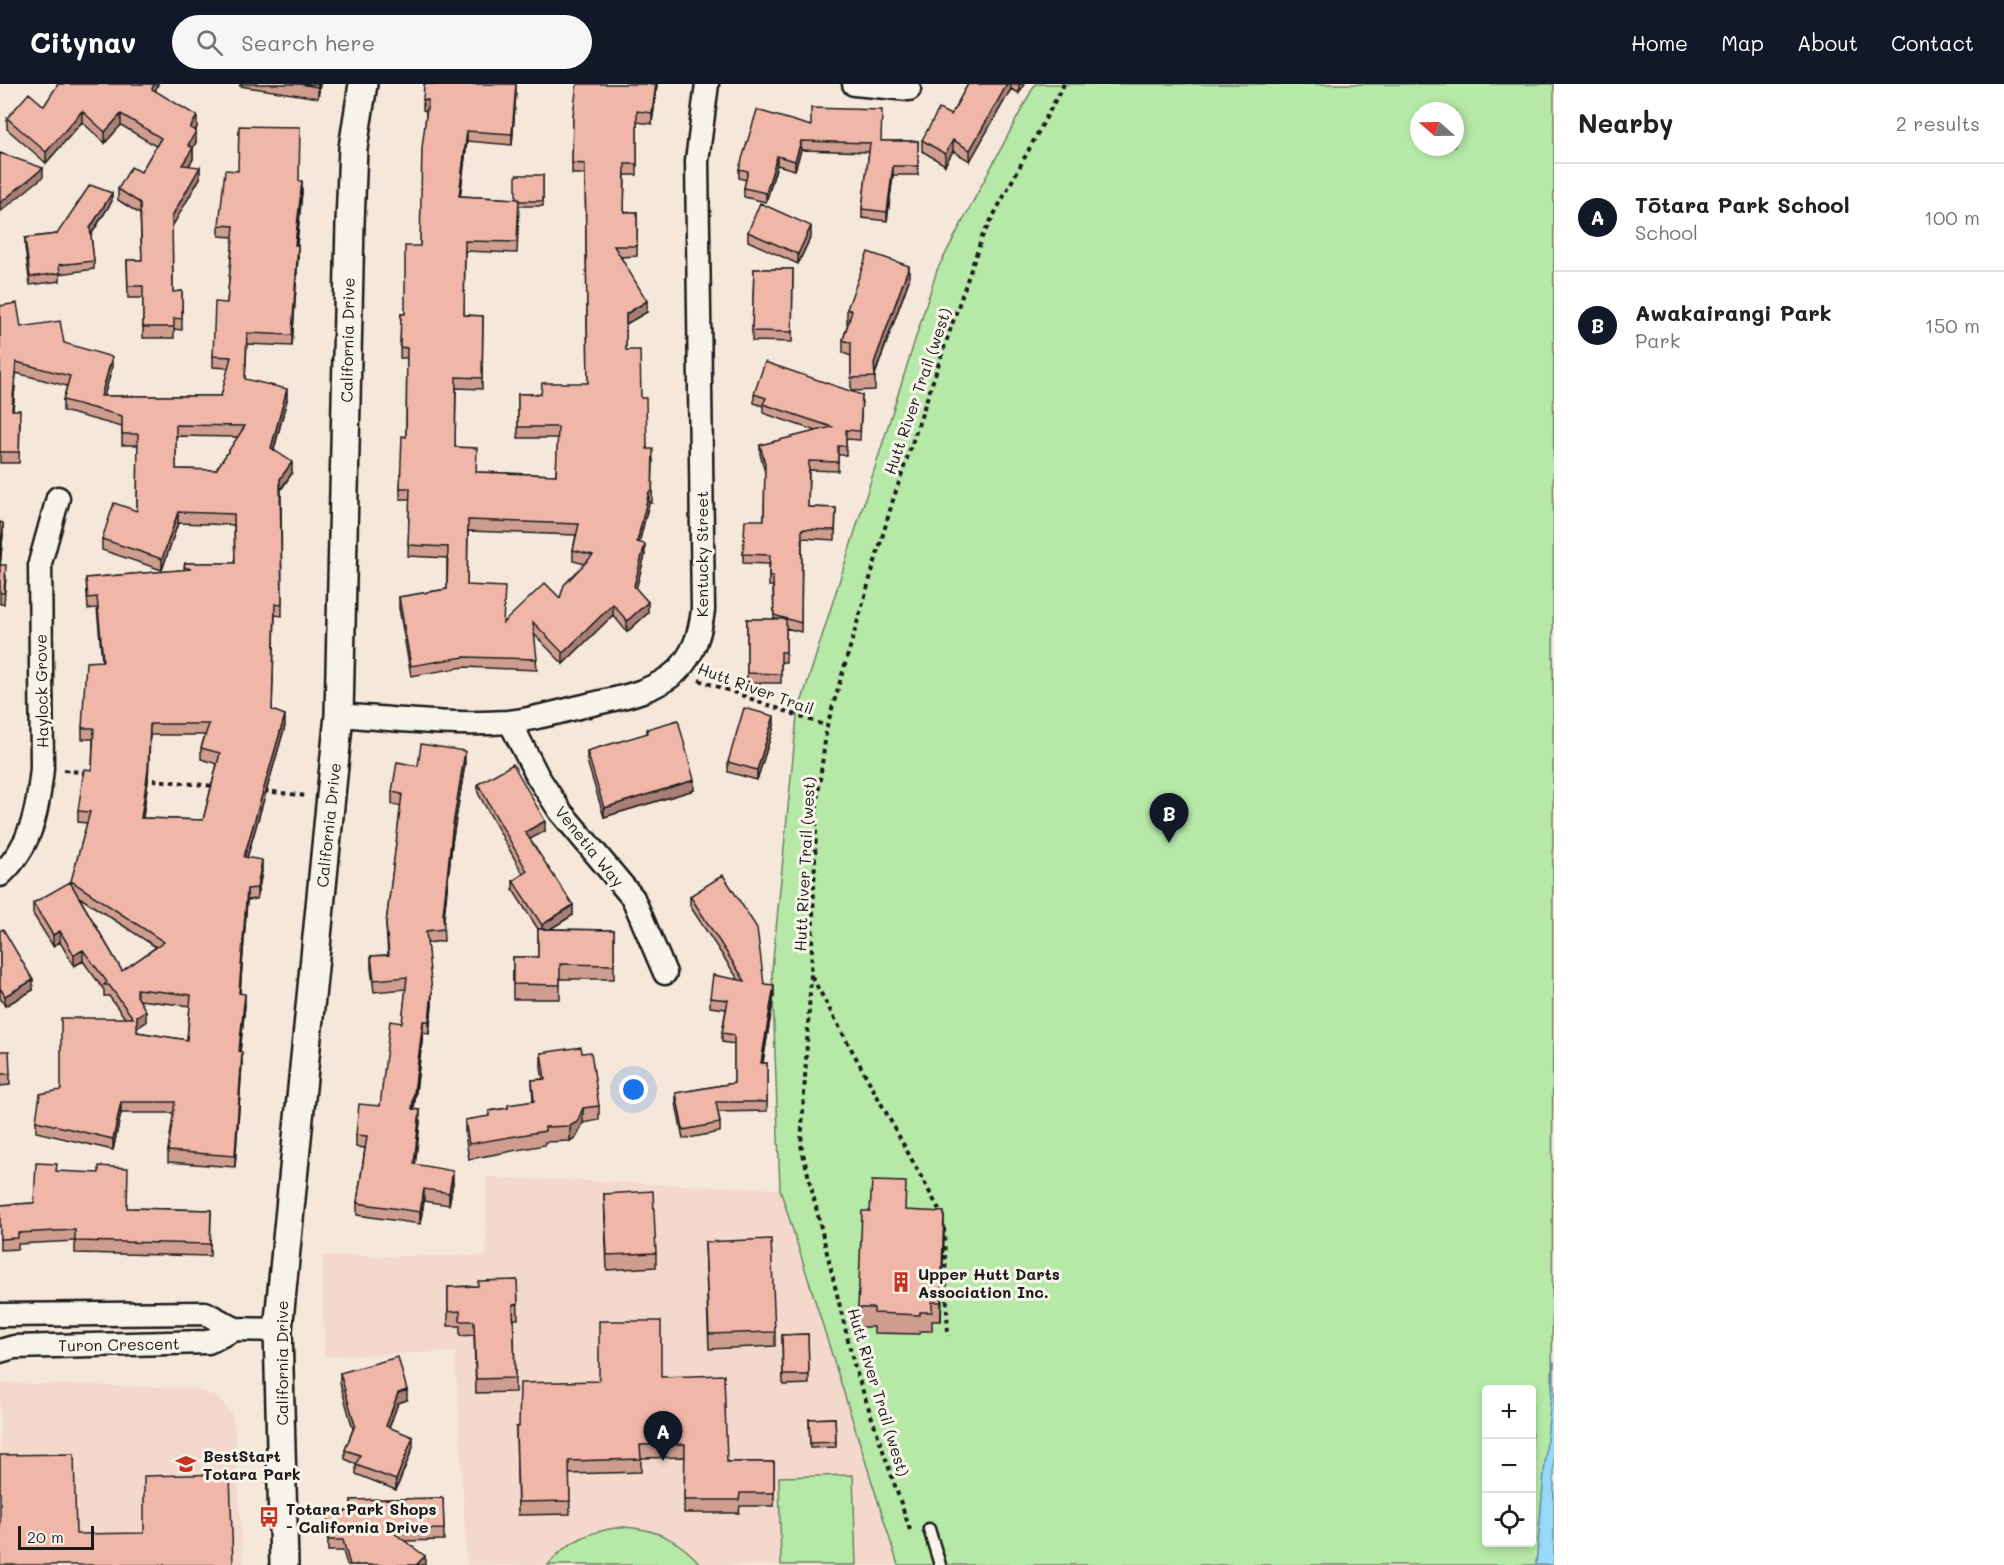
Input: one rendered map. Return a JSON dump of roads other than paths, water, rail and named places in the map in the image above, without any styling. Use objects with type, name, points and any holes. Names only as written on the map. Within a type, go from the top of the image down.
[{"type":"street","name":"California Drive","points":[[284,1565],[278,1330],[339,715],[350,223],[353,148],[363,84]]},
{"type":"street","name":"Kentucky Street","points":[[339,715],[467,724],[510,722],[631,695],[657,685],[676,672],[692,652],[700,630],[703,610],[697,161],[707,84]]},
{"type":"street","points":[[854,84],[909,89]]},
{"type":"street","name":"Haylock Grove","points":[[0,875],[11,865],[30,832],[39,798],[42,768],[40,563],[58,498]]},
{"type":"street","name":"Venetia Way","points":[[510,722],[538,777],[560,811],[633,898],[665,973]]},
{"type":"street","name":"Turon Crescent","points":[[0,1315],[205,1313],[235,1329],[278,1330]]},
{"type":"street","name":"Turon Crescent","points":[[0,1351],[14,1347],[208,1342],[235,1329]]},
{"type":"lane","points":[[929,1529],[940,1565]]},
{"type":"water","points":[[1554,1361],[1554,1565],[1536,1565]]},
{"type":"place","name":"Awakairangi Park","points":[[1169,843]]},
{"type":"place","name":"Upper Hutt Darts Association Inc.","points":[[901,1282]]},
{"type":"place","name":"Tōtara Park School","points":[[663,1461]]},
{"type":"place","name":"BestStart Totara Park","points":[[186,1464]]},
{"type":"place","name":"Totara Park Shops - California Drive","points":[[269,1517]]}]
